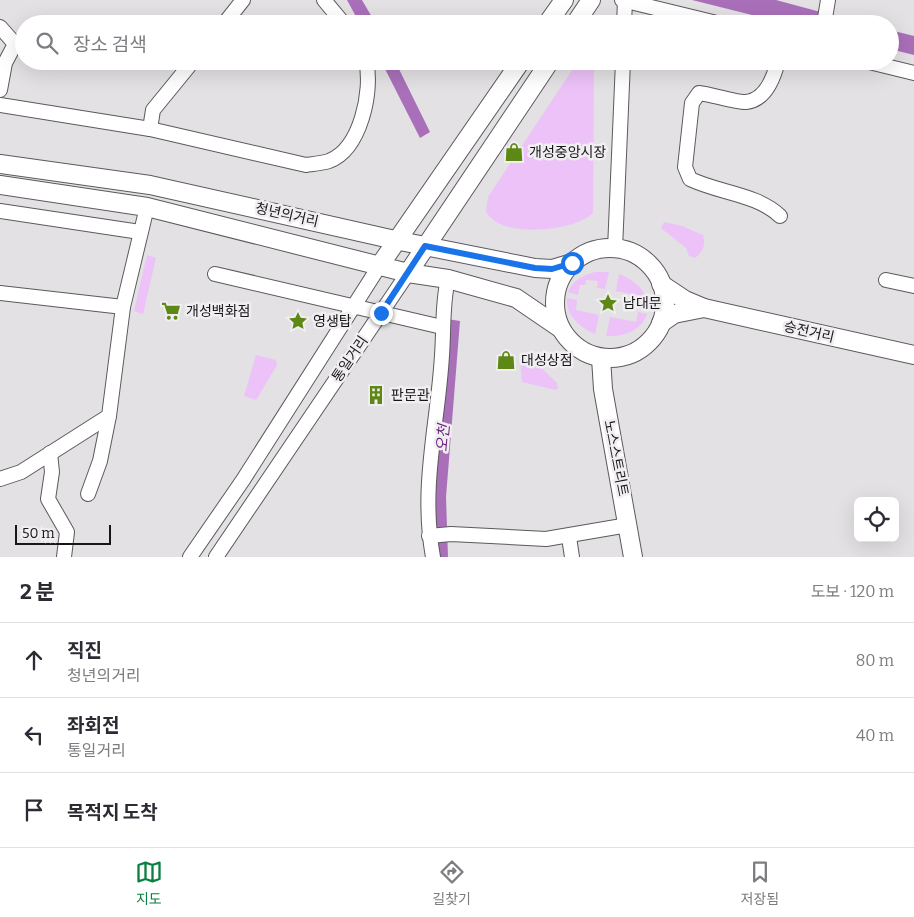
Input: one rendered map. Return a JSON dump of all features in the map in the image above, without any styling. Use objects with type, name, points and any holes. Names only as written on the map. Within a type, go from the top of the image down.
[{"type":"main road","points":[[554,15],[564,0]]},
{"type":"main road","points":[[581,15],[592,0]]},
{"type":"main road","name":"통일거리","points":[[380,265],[395,240],[515,70]]},
{"type":"main road","name":"통일거리","points":[[408,273],[544,70]]},
{"type":"main road","name":"청년의거리","points":[[0,164],[150,185],[395,240],[535,268],[552,269],[572,263]]},
{"type":"main road","name":"청년의거리","points":[[0,185],[147,207],[408,273],[448,278],[516,298],[535,309],[560,328]]},
{"type":"main road","points":[[615,249],[630,252],[643,260],[654,271],[661,284],[664,297],[661,323],[654,336],[643,347],[630,354],[616,358],[601,358],[584,352],[570,342],[560,328],[555,301],[557,287],[563,274],[572,263],[592,252],[615,249]]},
{"type":"main road","points":[[661,284],[685,300],[704,308]]},
{"type":"main road","points":[[661,323],[674,314],[704,308]]},
{"type":"main road","name":"승전거리","points":[[704,308],[914,355]]},
{"type":"main road","name":"노스스트리트","points":[[601,358],[602,389],[633,557]]},
{"type":"street","points":[[231,15],[243,0]]},
{"type":"street","points":[[324,0],[336,15]]},
{"type":"street","points":[[624,15],[623,1],[656,6],[688,15]]},
{"type":"street","points":[[0,27],[15,44],[5,64],[0,90]]},
{"type":"street","points":[[899,69],[914,73]]},
{"type":"street","points":[[150,129],[152,110],[185,70]]},
{"type":"street","points":[[0,105],[150,129],[306,165],[330,161],[351,144],[366,102],[368,70]]},
{"type":"street","points":[[615,249],[623,70]]},
{"type":"street","points":[[776,70],[773,82],[761,94],[746,102],[699,93],[692,103],[685,168],[690,179],[706,187],[769,206],[780,216]]},
{"type":"street","points":[[88,494],[100,461],[109,416],[122,307],[147,207]]},
{"type":"street","points":[[0,210],[140,232]]},
{"type":"street","name":"통일거리","points":[[190,557],[380,265]]},
{"type":"street","name":"통일거리","points":[[216,557],[408,273]]},
{"type":"street","points":[[214,274],[442,327]]},
{"type":"street","points":[[433,557],[427,481],[442,354],[444,297],[448,278]]},
{"type":"street","points":[[886,280],[914,286]]},
{"type":"street","points":[[0,293],[122,307]]},
{"type":"street","points":[[0,479],[21,472],[109,416]]},
{"type":"street","points":[[50,453],[52,472],[48,499],[67,532],[64,557]]},
{"type":"street","points":[[431,535],[451,534],[546,539],[569,537],[628,525]]},
{"type":"street","points":[[569,537],[572,557]]},
{"type":"shaded area","points":[[572,70],[594,70],[593,213],[583,220],[570,225],[537,230],[520,229],[505,226],[493,220],[486,211],[488,197]]},
{"type":"shaded area","points":[[664,222],[682,226],[703,235],[703,248],[695,258],[689,256],[686,248],[661,228]]},
{"type":"shaded area","points":[[147,255],[156,258],[143,314],[134,311]]},
{"type":"shaded area","points":[[595,272],[609,272],[605,289],[597,288],[598,281],[586,280],[585,285],[580,285],[578,295],[568,292],[579,279]]},
{"type":"shaded area","points":[[619,274],[630,279],[640,287],[646,297],[648,309],[639,307],[641,296],[616,291]]},
{"type":"shaded area","points":[[567,298],[577,300],[576,310],[599,315],[595,334],[584,328],[571,315]]},
{"type":"shaded area","points":[[638,312],[647,314],[641,325],[636,329],[625,334],[606,336],[610,317],[636,322]]},
{"type":"shaded area","points":[[256,355],[276,360],[277,365],[256,400],[244,396]]},
{"type":"shaded area","points":[[530,357],[557,383],[558,388],[555,390],[522,382],[520,361]]},
{"type":"water","points":[[347,0],[362,0],[371,15],[355,15]]},
{"type":"water","points":[[692,0],[776,0],[832,15],[752,15]]},
{"type":"water","points":[[899,32],[914,36],[914,55],[899,51]]},
{"type":"water","points":[[386,70],[399,70],[430,132],[420,138]]},
{"type":"water","name":"오천","points":[[447,319],[460,321],[446,497],[448,557],[438,557],[433,481]]},
{"type":"place","name":"개성중앙시장","points":[[514,152]]},
{"type":"place","name":"남대문","points":[[608,303]]},
{"type":"place","name":"개성백화점","points":[[171,311]]},
{"type":"place","name":"영생탑","points":[[298,321]]},
{"type":"place","name":"대성상점","points":[[506,360]]},
{"type":"place","name":"판문관","points":[[376,395]]},
{"type":"route","points":[[381,313],[425,246],[535,268],[552,269],[572,263]]}]
